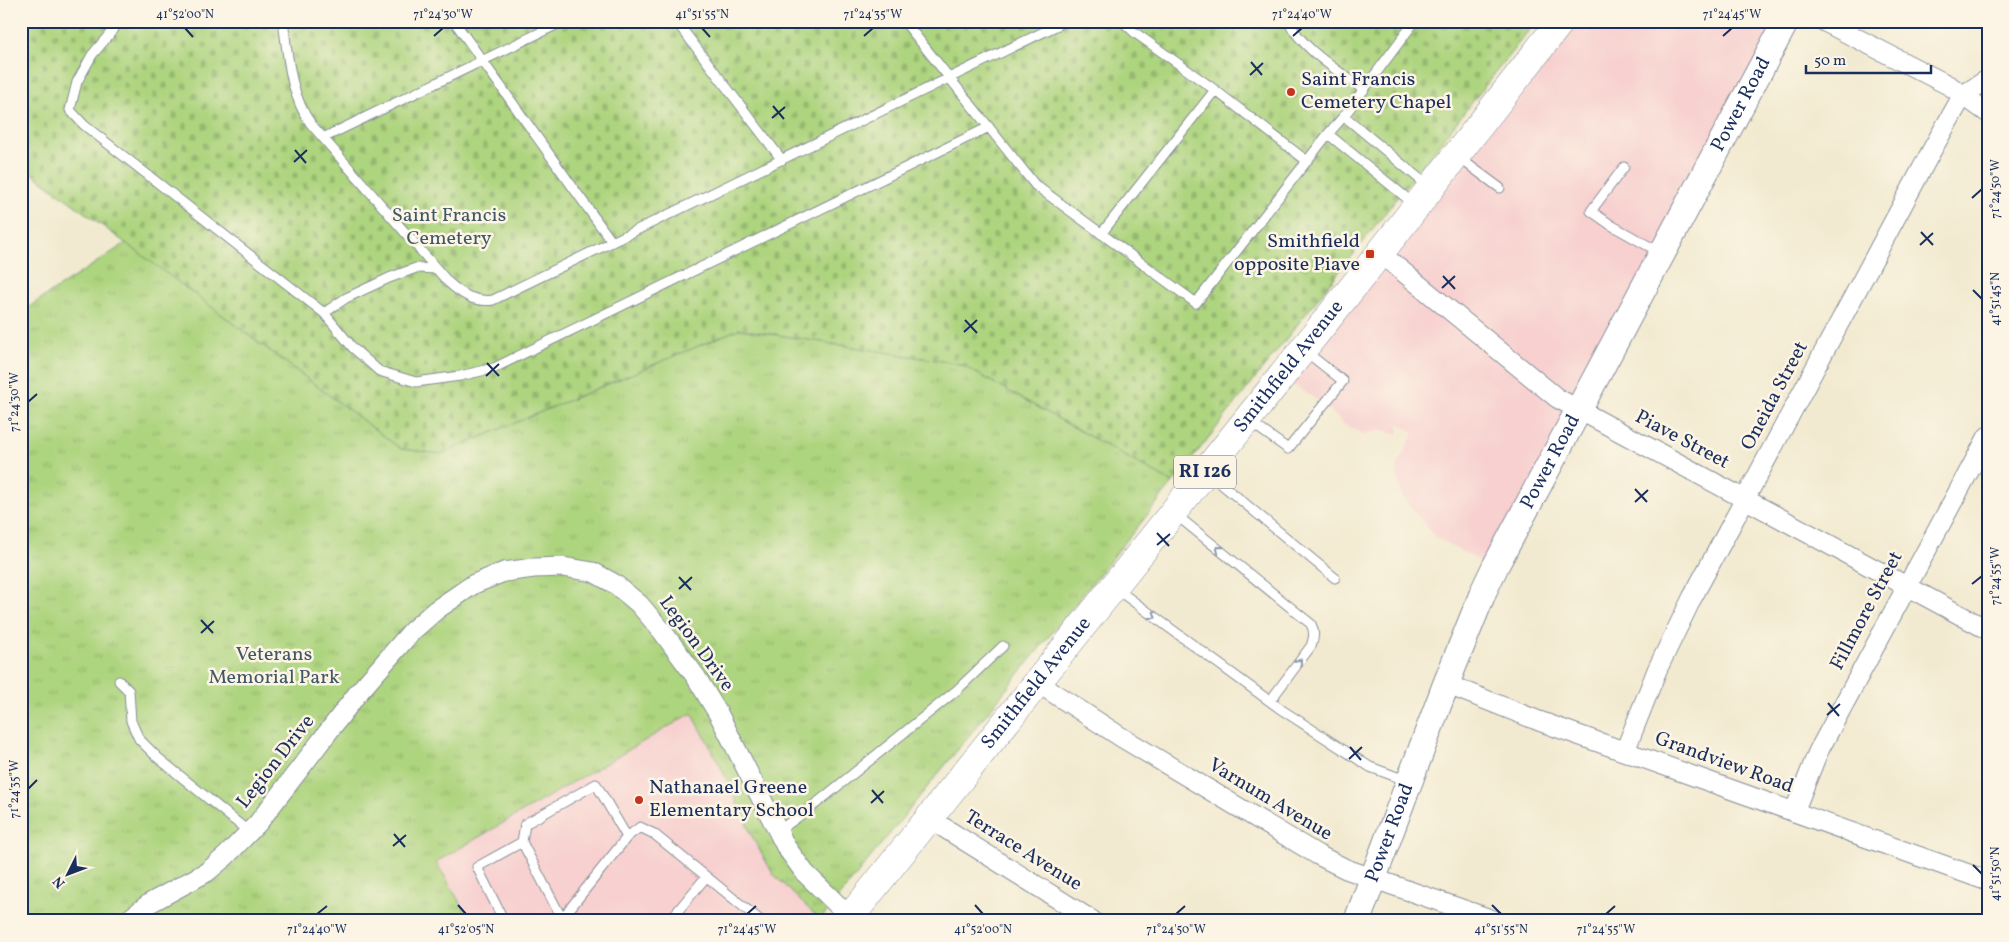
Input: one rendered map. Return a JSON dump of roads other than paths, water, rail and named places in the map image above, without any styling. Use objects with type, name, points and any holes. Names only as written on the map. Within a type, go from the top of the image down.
[{"type":"main road","name":"Smithfield Avenue","points":[[848,919],[930,819],[1380,253],[1561,21]]},
{"type":"main road","name":"Power Road","points":[[1357,921],[1411,782],[1446,684],[1492,573],[1786,21]]},
{"type":"street","points":[[1823,21],[1898,58],[1964,94],[1988,113]]},
{"type":"street","name":"Oneida Street","points":[[1625,751],[1657,670],[1692,598],[1928,156],[1964,94],[1988,79]]},
{"type":"street","name":"Piave Street","points":[[1380,253],[1558,398],[1988,630]]},
{"type":"street","name":"Fillmore Street","points":[[1794,812],[1818,752],[1988,436]]},
{"type":"street","name":"Legion Drive","points":[[127,921],[150,903],[206,872],[226,856],[249,832],[300,770],[358,692],[412,631],[436,610],[474,584],[504,572],[563,567],[593,572],[616,584],[639,604],[662,631],[696,677],[720,716],[776,832],[804,873],[848,919]]},
{"type":"street","name":"Varnum Avenue","points":[[1038,683],[1121,737],[1318,855],[1346,869],[1496,921]]},
{"type":"street","name":"Grandview Road","points":[[1446,684],[1539,721],[1988,881]]},
{"type":"street","name":"Terrace Avenue","points":[[930,819],[1093,921]]},
{"type":"lane","points":[[115,21],[114,29],[92,55],[76,82],[70,110],[84,125],[324,313],[353,348],[379,371],[416,382],[460,376],[494,368],[989,127]]},
{"type":"lane","points":[[284,21],[290,66],[300,106],[307,119],[459,292],[483,301],[493,300],[1066,21]]},
{"type":"lane","points":[[454,21],[612,242]]},
{"type":"lane","points":[[323,138],[564,21]]},
{"type":"lane","points":[[676,21],[782,160]]},
{"type":"lane","points":[[904,21],[1035,185],[1196,303],[1344,116],[1415,21]]},
{"type":"lane","points":[[1122,21],[1134,32],[1215,90],[1307,161]]},
{"type":"lane","points":[[1288,21],[1296,35],[1364,90]]},
{"type":"lane","points":[[1101,234],[1215,90]]},
{"type":"lane","points":[[1344,116],[1423,197]]},
{"type":"lane","points":[[1328,134],[1423,197]]},
{"type":"lane","points":[[1456,155],[1500,188]]},
{"type":"lane","points":[[1624,167],[1591,211],[1662,253]]},
{"type":"lane","points":[[324,313],[346,298],[389,278],[416,268],[437,269]]},
{"type":"lane","points":[[1247,419],[1288,449],[1343,381],[1302,349]]},
{"type":"lane","points":[[1206,471],[1335,578]]},
{"type":"lane","points":[[1173,512],[1311,624],[1314,629],[1311,646],[1270,701]]},
{"type":"lane","points":[[1114,587],[1270,701],[1370,767],[1411,782]]},
{"type":"lane","points":[[776,832],[818,802],[957,690],[1003,646]]},
{"type":"lane","points":[[119,681],[129,691],[131,721],[139,739],[156,757],[249,832]]},
{"type":"lane","points":[[627,837],[596,784],[525,824],[522,842],[561,920],[627,837],[640,827],[654,834],[761,921]]},
{"type":"lane","points":[[504,921],[477,867],[522,842]]},
{"type":"lane","points":[[685,921],[676,914],[706,877]]},
{"type":"place","name":"Saint Francis Cemetery Chapel","points":[[1291,92]]},
{"type":"place","name":"Smithfield opposite Piave","points":[[1370,254]]},
{"type":"place","name":"Nathanael Greene Elementary School","points":[[639,800]]},
{"type":"park label","name":"Saint Francis Cemetery","points":[[449,228]]},
{"type":"park label","name":"Veterans Memorial Park","points":[[274,666]]}]
